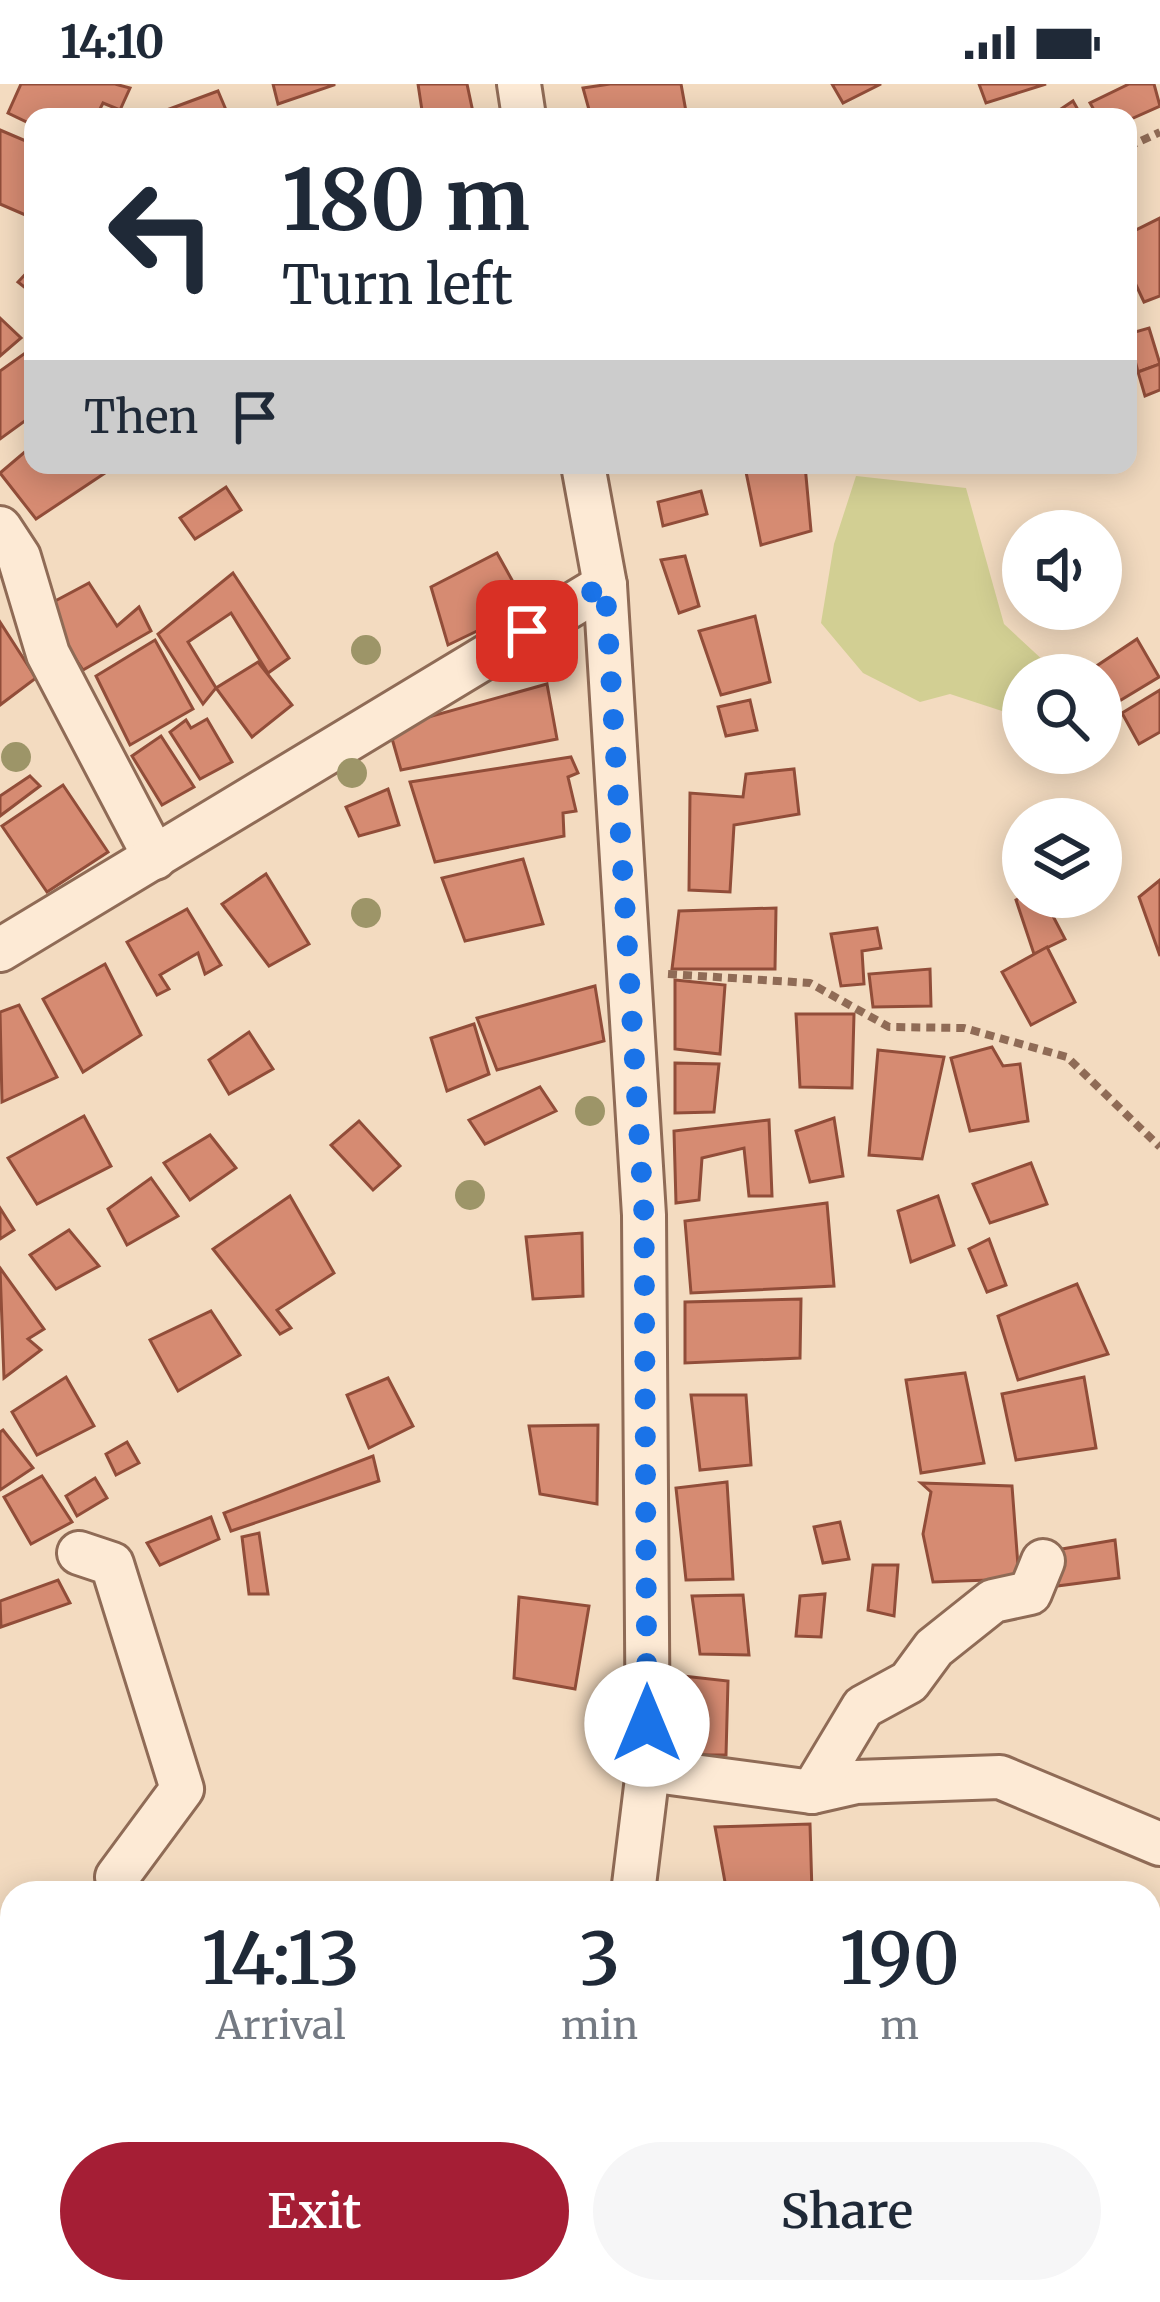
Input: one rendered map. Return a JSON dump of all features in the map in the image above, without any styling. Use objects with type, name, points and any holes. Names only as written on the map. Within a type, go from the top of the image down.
[{"type":"street","points":[[585,474],[605,584],[644,1215],[647,1770],[634,1881]]},
{"type":"street","points":[[0,528],[19,557],[48,653],[154,858]]},
{"type":"street","points":[[0,950],[605,584]]},
{"type":"street","points":[[79,1552],[112,1564],[182,1789],[119,1881]]},
{"type":"street","points":[[812,1792],[863,1707],[909,1682],[934,1648],[993,1600],[1030,1593],[1043,1561]]},
{"type":"street","points":[[647,1770],[812,1792],[856,1782],[1000,1777],[1160,1844]]},
{"type":"street","points":[[117,1881],[124,1822]]},
{"type":"path","points":[[629,972],[810,983],[889,1028],[964,1028],[1066,1057],[1160,1148]]},
{"type":"shaded area","points":[[856,476],[966,488],[1002,630],[1010,630],[1036,654],[1002,654],[1002,711],[950,694],[920,702],[863,673],[821,623],[834,544]]},
{"type":"building","points":[[21,84],[130,88],[121,108],[103,103],[100,108],[24,108],[24,121],[8,113]]},
{"type":"building","points":[[273,84],[334,84],[334,85],[278,104]]},
{"type":"building","points":[[418,84],[467,84],[472,108],[422,108]]},
{"type":"building","points":[[681,84],[685,108],[589,108],[583,88]]},
{"type":"building","points":[[832,84],[881,84],[843,103]]},
{"type":"building","points":[[979,84],[1046,84],[986,103]]},
{"type":"building","points":[[1129,84],[1154,84],[1160,106],[1137,116],[1137,108],[1093,108],[1090,103]]},
{"type":"building","points":[[218,91],[225,108],[172,108]]},
{"type":"building","points":[[0,130],[24,140],[24,214],[0,204]]},
{"type":"building","points":[[1160,218],[1160,296],[1144,302],[1137,287],[1137,230]]},
{"type":"building","points":[[0,318],[21,338],[0,356]]},
{"type":"building","points":[[1149,328],[1160,364],[1138,372],[1137,368],[1137,331]]},
{"type":"building","points":[[24,354],[24,422],[0,439],[0,371]]},
{"type":"building","points":[[1160,364],[1160,390],[1145,396],[1138,372]]},
{"type":"building","points":[[24,453],[24,474],[104,474],[36,519],[0,473]]},
{"type":"building","points":[[746,474],[806,474],[811,531],[761,545]]},
{"type":"building","points":[[226,487],[241,510],[195,539],[180,518]]},
{"type":"building","points":[[701,491],[707,514],[663,526],[658,502]]},
{"type":"building","points":[[497,553],[527,607],[448,645],[431,587]]},
{"type":"building","points":[[685,556],[699,606],[679,613],[661,560]]},
{"type":"building","points":[[233,573],[289,658],[268,673],[231,613],[188,642],[216,688],[203,704],[158,634]]},
{"type":"building","points":[[89,583],[117,626],[139,607],[151,631],[83,670],[42,608]]},
{"type":"building","points":[[755,616],[770,682],[721,695],[699,631]]},
{"type":"building","points":[[0,622],[36,678],[0,705]]},
{"type":"building","points":[[1137,639],[1159,677],[1122,699],[1122,654],[1114,654]]},
{"type":"building","points":[[155,640],[193,709],[130,745],[96,676]]},
{"type":"building","points":[[258,662],[292,705],[252,737],[216,688]]},
{"type":"building","points":[[547,684],[557,739],[401,770],[389,728]]},
{"type":"building","points":[[1160,690],[1160,732],[1139,744],[1122,713]]},
{"type":"building","points":[[750,700],[757,730],[726,736],[718,707]]},
{"type":"building","points":[[207,719],[232,762],[200,779],[170,732],[186,720],[191,728]]},
{"type":"building","points":[[161,736],[194,787],[162,805],[132,756]]},
{"type":"building","points":[[571,757],[578,773],[568,777],[576,811],[563,813],[564,836],[435,862],[410,782]]},
{"type":"building","points":[[794,769],[799,814],[734,825],[730,892],[689,890],[690,793],[743,797],[746,774]]},
{"type":"building","points":[[30,776],[40,786],[0,816],[0,796]]},
{"type":"building","points":[[63,785],[108,852],[47,892],[2,826]]},
{"type":"building","points":[[388,789],[399,825],[359,836],[346,807]]},
{"type":"building","points":[[523,859],[543,924],[465,941],[442,878]]},
{"type":"building","points":[[266,874],[309,944],[269,966],[222,904]]},
{"type":"building","points":[[1160,880],[1160,956],[1139,897]]},
{"type":"building","points":[[776,908],[775,969],[672,969],[679,911]]},
{"type":"building","points":[[187,909],[221,965],[205,974],[198,953],[160,975],[169,989],[157,995],[127,942]]},
{"type":"building","points":[[1022,918],[1054,918],[1065,939],[1034,954]]},
{"type":"building","points":[[877,928],[881,948],[862,951],[864,984],[841,986],[831,934]]},
{"type":"building","points":[[1047,947],[1075,1002],[1031,1025],[1002,972]]},
{"type":"building","points":[[105,964],[141,1035],[83,1072],[43,999]]},
{"type":"building","points":[[930,969],[931,1006],[873,1007],[869,974]]},
{"type":"building","points":[[675,980],[725,985],[720,1054],[675,1049]]},
{"type":"building","points":[[595,986],[604,1041],[497,1070],[477,1018]]},
{"type":"building","points":[[19,1005],[57,1077],[2,1102],[0,1012]]},
{"type":"building","points":[[796,1014],[854,1014],[852,1088],[800,1087]]},
{"type":"building","points":[[474,1024],[489,1074],[447,1091],[431,1038]]},
{"type":"building","points":[[249,1032],[273,1069],[229,1094],[209,1060]]},
{"type":"building","points":[[992,1047],[1003,1066],[1020,1064],[1028,1121],[970,1131],[951,1058]]},
{"type":"building","points":[[878,1050],[944,1057],[922,1159],[869,1155]]},
{"type":"building","points":[[675,1063],[719,1064],[714,1112],[675,1113]]},
{"type":"building","points":[[540,1087],[556,1111],[485,1144],[469,1120]]},
{"type":"building","points":[[84,1116],[111,1166],[37,1204],[8,1158]]},
{"type":"building","points":[[834,1118],[843,1176],[810,1182],[796,1131]]},
{"type":"building","points":[[769,1120],[772,1196],[749,1196],[744,1148],[702,1158],[699,1200],[676,1203],[674,1131]]},
{"type":"building","points":[[359,1121],[400,1166],[373,1190],[331,1145]]},
{"type":"building","points":[[210,1135],[236,1168],[190,1200],[164,1163]]},
{"type":"building","points":[[1031,1163],[1047,1204],[990,1223],[973,1184]]},
{"type":"building","points":[[151,1178],[178,1216],[127,1245],[108,1209]]},
{"type":"building","points":[[290,1196],[334,1273],[277,1310],[291,1328],[280,1334],[213,1249]]},
{"type":"building","points":[[938,1196],[954,1245],[911,1262],[898,1211]]},
{"type":"building","points":[[827,1203],[834,1286],[691,1293],[685,1221]]},
{"type":"building","points":[[0,1208],[14,1230],[0,1239]]},
{"type":"building","points":[[69,1230],[99,1266],[56,1289],[30,1255]]},
{"type":"building","points":[[582,1233],[583,1296],[533,1299],[526,1237]]},
{"type":"building","points":[[989,1239],[1006,1285],[987,1292],[969,1249]]},
{"type":"building","points":[[0,1268],[44,1329],[28,1339],[41,1350],[4,1378]]},
{"type":"building","points":[[1077,1284],[1108,1354],[1018,1380],[998,1316]]},
{"type":"building","points":[[801,1299],[800,1358],[685,1363],[685,1302]]},
{"type":"building","points":[[211,1311],[240,1355],[178,1391],[150,1340]]},
{"type":"building","points":[[965,1373],[984,1463],[921,1473],[906,1380]]},
{"type":"building","points":[[66,1377],[94,1426],[37,1455],[12,1412]]},
{"type":"building","points":[[1084,1377],[1096,1448],[1016,1460],[1002,1394]]},
{"type":"building","points":[[388,1378],[413,1426],[369,1448],[347,1395]]},
{"type":"building","points":[[691,1395],[746,1395],[751,1465],[700,1470]]},
{"type":"building","points":[[598,1425],[597,1504],[540,1494],[529,1426]]},
{"type":"building","points":[[0,1432],[33,1468],[0,1490]]},
{"type":"building","points":[[127,1442],[139,1463],[116,1475],[106,1454]]},
{"type":"building","points":[[373,1456],[379,1481],[231,1531],[224,1513]]},
{"type":"building","points":[[42,1476],[72,1522],[31,1544],[4,1497]]},
{"type":"building","points":[[95,1478],[107,1498],[77,1516],[66,1496]]},
{"type":"building","points":[[727,1482],[733,1579],[686,1580],[676,1488]]},
{"type":"building","points":[[921,1483],[1012,1486],[1019,1579],[933,1582],[923,1534],[931,1492]]},
{"type":"building","points":[[211,1517],[219,1539],[160,1565],[147,1543]]},
{"type":"building","points":[[840,1522],[849,1559],[823,1563],[814,1527]]},
{"type":"building","points":[[259,1533],[268,1594],[249,1594],[242,1537]]},
{"type":"building","points":[[1115,1540],[1119,1578],[1057,1586],[1050,1551]]},
{"type":"building","points":[[873,1565],[898,1565],[894,1616],[868,1610]]},
{"type":"building","points":[[58,1580],[70,1603],[1,1627],[0,1601]]},
{"type":"building","points":[[825,1594],[821,1637],[796,1636],[800,1596]]},
{"type":"building","points":[[743,1595],[749,1655],[700,1654],[692,1596]]},
{"type":"building","points":[[519,1597],[589,1606],[575,1689],[514,1678]]},
{"type":"building","points":[[683,1676],[728,1681],[726,1755],[688,1755]]},
{"type":"building","points":[[810,1824],[812,1881],[725,1881],[715,1827]]},
{"type":"route","points":[[527,631],[605,584],[644,1215],[647,1724]]}]
